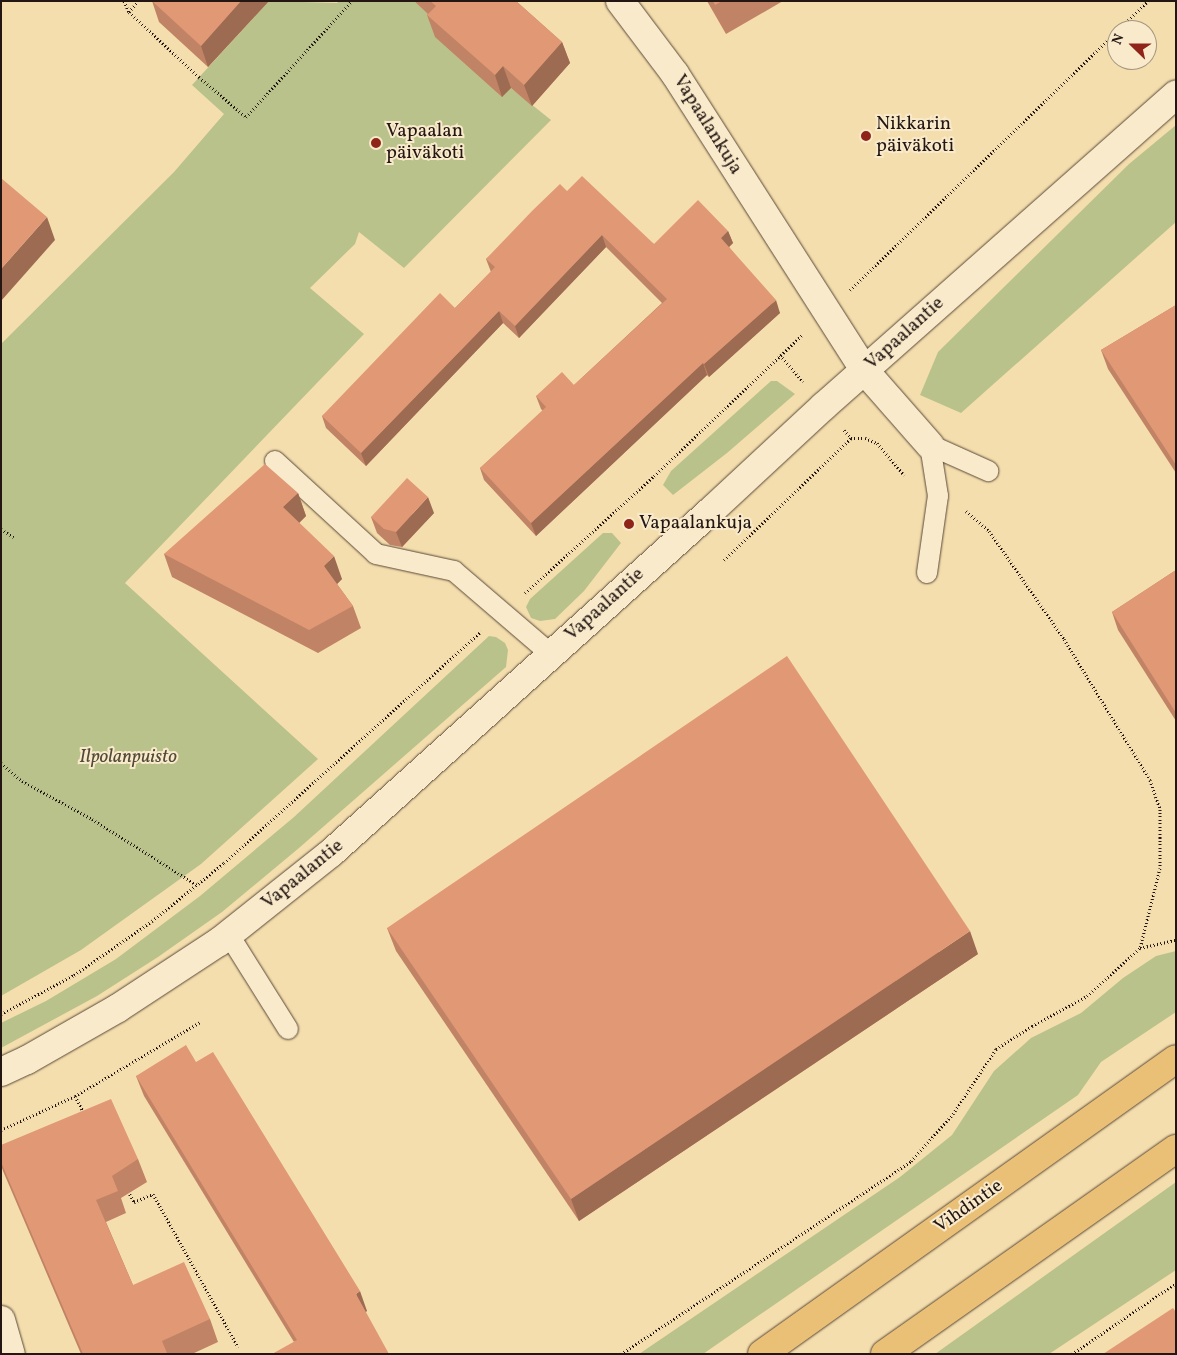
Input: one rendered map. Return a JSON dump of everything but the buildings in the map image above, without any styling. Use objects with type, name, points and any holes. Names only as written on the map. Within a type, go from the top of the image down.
[{"type":"main road","name":"Vihdintie","points":[[762,1354],[1176,1059]]},
{"type":"main road","points":[[885,1354],[1176,1149]]},
{"type":"street","name":"Vapaalankuja","points":[[620,1],[675,74],[864,370],[930,445]]},
{"type":"street","name":"Vapaalantie","points":[[1,1072],[27,1060],[118,1008],[229,935],[331,853],[713,510],[864,370],[1176,95]]},
{"type":"street","points":[[1,1320],[11,1354]]},
{"type":"lane","points":[[930,445],[988,471]]},
{"type":"lane","points":[[927,573],[938,496],[930,445]]},
{"type":"lane","points":[[275,461],[376,554],[454,572],[504,612],[551,654]]},
{"type":"lane","points":[[229,935],[288,1029]]},
{"type":"path","points":[[124,1],[129,12],[199,77],[246,117],[352,1]]},
{"type":"path","points":[[129,12],[138,1]]},
{"type":"path","points":[[1128,20],[1148,1]]},
{"type":"path","points":[[1,1014],[74,975],[152,921],[224,863],[618,510],[828,311],[1107,40]]},
{"type":"path","points":[[780,355],[851,438]]},
{"type":"path","points":[[724,560],[851,438],[865,438],[877,443],[916,489],[956,503],[989,531],[1064,639],[1150,780],[1160,809],[1160,868],[1140,948]]},
{"type":"path","points":[[1,529],[14,537]]},
{"type":"path","points":[[1,763],[22,781],[92,819],[197,885]]},
{"type":"path","points":[[621,1354],[911,1161],[953,1114],[996,1049],[1032,1026],[1087,996],[1140,948],[1176,940]]},
{"type":"path","points":[[1,1130],[75,1096],[200,1022]]},
{"type":"path","points":[[75,1096],[88,1121]]},
{"type":"path","points":[[125,1186],[134,1202],[153,1194],[238,1347]]},
{"type":"path","points":[[1072,1354],[1176,1283]]},
{"type":"green space","name":"Ilpolanpuisto","points":[[269,1],[337,3],[339,1],[414,1],[444,27],[503,96],[511,88],[551,120],[404,268],[359,232],[355,244],[310,288],[364,334],[125,583],[318,759],[201,864],[81,950],[1,996],[1,344],[174,172],[224,114],[192,85]]},
{"type":"green space","points":[[1176,125],[1176,222],[961,413],[920,395],[938,352],[1129,164]]},
{"type":"green space","points":[[771,381],[777,381],[795,394],[727,453],[673,495],[663,485],[671,471]]},
{"type":"green space","points":[[603,533],[612,533],[621,543],[584,591],[555,619],[540,621],[531,618],[526,607],[530,599]]},
{"type":"green space","points":[[489,636],[496,637],[505,643],[508,650],[506,667],[299,848],[222,912],[158,957],[97,996],[1,1048],[1,1023],[46,1001],[116,959],[200,896],[294,817]]},
{"type":"green space","points":[[1176,951],[1176,1012],[1101,1062],[1078,1095],[703,1354],[639,1354],[900,1177],[952,1135],[994,1071],[1031,1038],[1081,1013],[1123,978],[1156,956]]},
{"type":"green space","points":[[1176,1182],[1176,1270],[1049,1354],[935,1354]]},
{"type":"place","name":"Nikkarin päiväkoti","points":[[866,136]]},
{"type":"place","name":"Vapaalan päiväkoti","points":[[376,143]]},
{"type":"place","name":"Vapaalankuja","points":[[629,524]]}]
